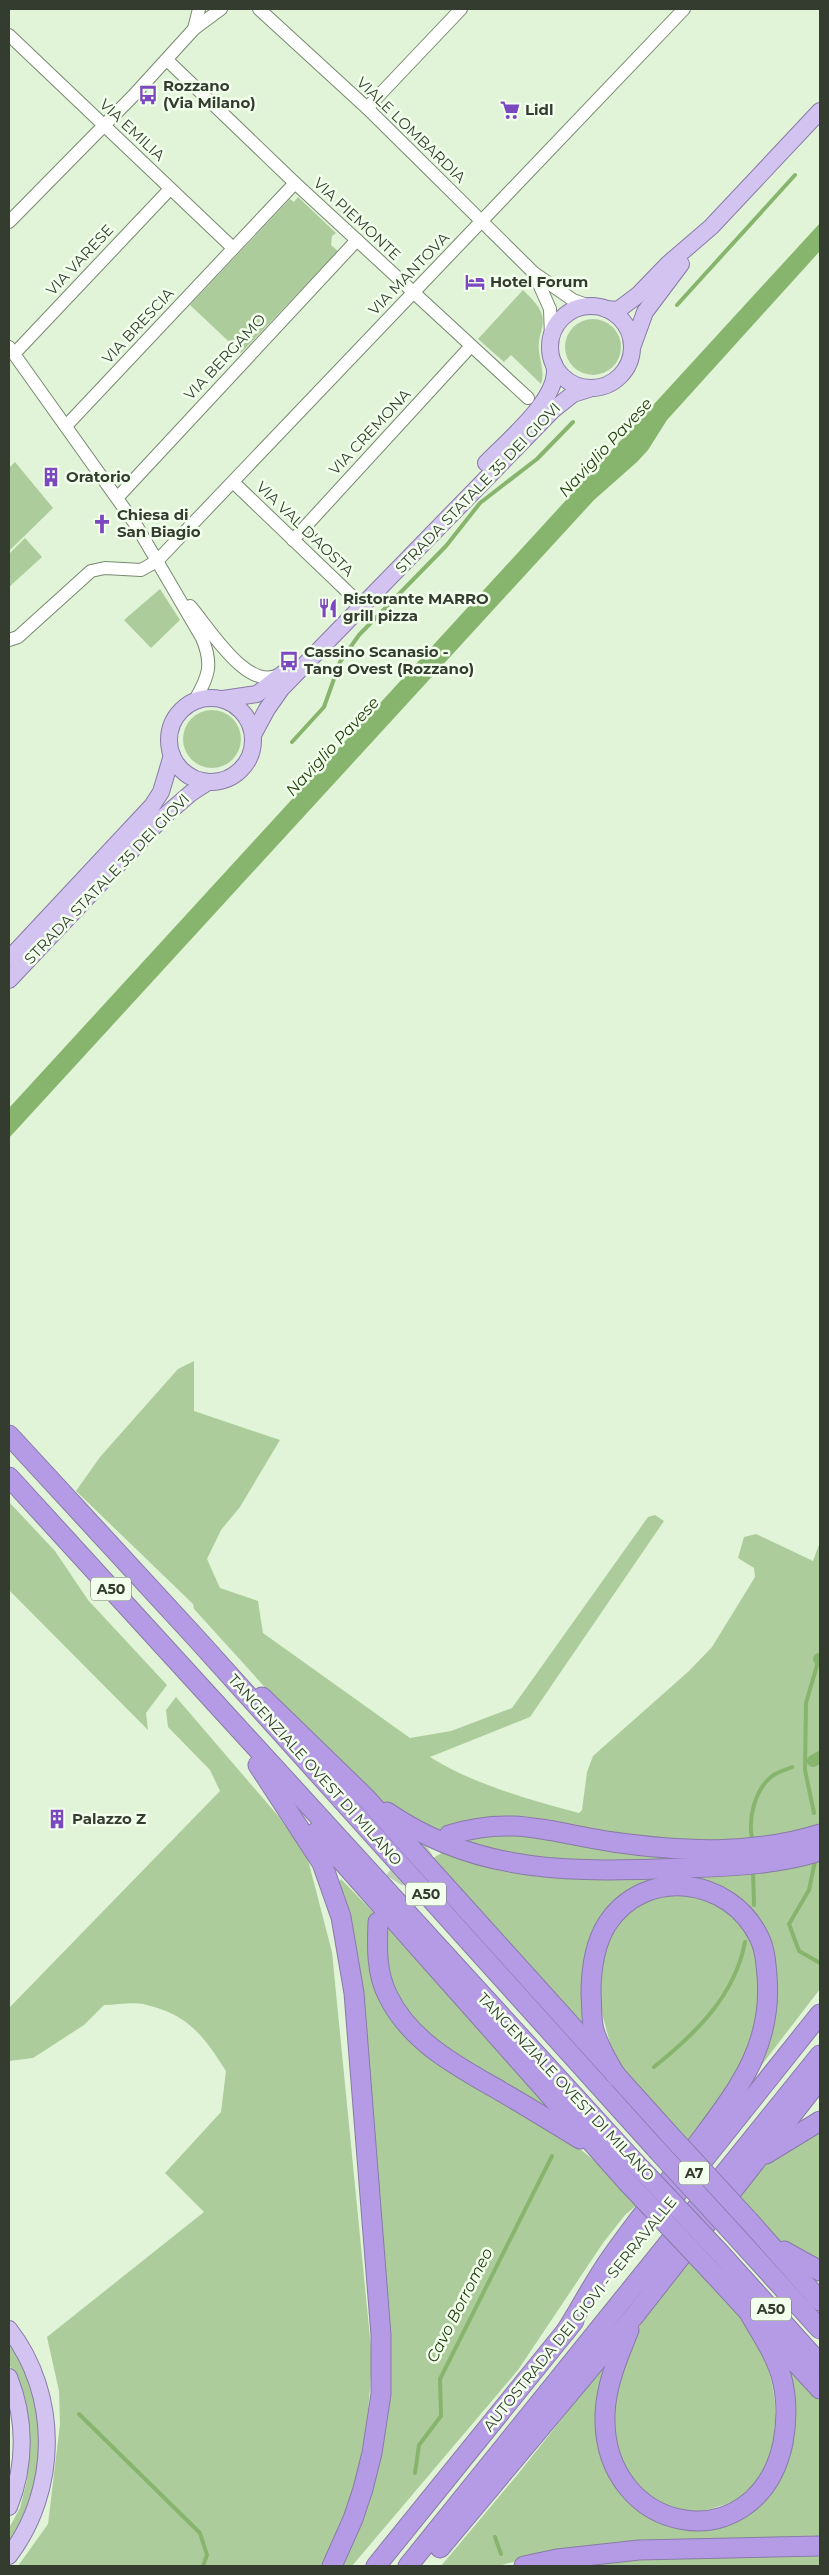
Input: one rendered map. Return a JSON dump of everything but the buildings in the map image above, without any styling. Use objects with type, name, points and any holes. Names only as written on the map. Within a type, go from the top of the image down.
[{"type":"highway","name":"TANGENZIALE OVEST DI MILANO","points":[[9,1435],[196,1638],[820,2329]]},
{"type":"highway","name":"TANGENZIALE OVEST DI MILANO","points":[[9,1477],[213,1702],[633,2175],[722,2254],[820,2364]]},
{"type":"highway","points":[[196,1638],[293,1724],[366,1798],[820,2301]]},
{"type":"highway","points":[[213,1702],[268,1779],[322,1863],[333,1890],[348,1955],[357,2034],[381,2335],[381,2394],[373,2446],[363,2489],[353,2519],[332,2566]]},
{"type":"highway","points":[[268,1779],[598,2150]]},
{"type":"highway","points":[[366,1798],[418,1831],[452,1846],[520,1865],[560,1870],[615,1871],[722,1866],[764,1862],[820,1851]]},
{"type":"highway","points":[[449,1836],[473,1828],[518,1825],[653,1847],[690,1851],[732,1850],[766,1846],[820,1834]]},
{"type":"highway","points":[[566,2331],[610,2260],[735,2094],[759,2048],[767,2007],[768,1985],[764,1950],[759,1937],[744,1914],[720,1895],[696,1886],[682,1885],[654,1889],[631,1900],[607,1924],[594,1956],[592,2008],[594,2028],[601,2048],[617,2077]]},
{"type":"highway","points":[[378,1922],[378,1959],[387,1996],[401,2017],[416,2034],[454,2064],[598,2150],[633,2175],[709,2268],[820,2389]]},
{"type":"highway","name":"AUTOSTRADA DEI GIOVI - SERRAVALLE","points":[[376,2566],[820,2014]]},
{"type":"highway","name":"AUTOSTRADA DEI GIOVI - SERRAVALLE","points":[[408,2566],[820,2055]]},
{"type":"highway","name":"A7","points":[[424,2566],[635,2315],[820,2078]]},
{"type":"highway","points":[[757,2160],[820,2121]]},
{"type":"highway","points":[[755,2228],[788,2254],[820,2271]]},
{"type":"highway","points":[[635,2315],[610,2384],[605,2414],[611,2458],[625,2486],[643,2503],[670,2517],[698,2521],[724,2516],[750,2502],[769,2481],[780,2454],[785,2431],[786,2412],[781,2376],[772,2351],[748,2311]]},
{"type":"highway","points":[[524,2566],[557,2559],[639,2550],[820,2546]]},
{"type":"main road","points":[[711,227],[645,312],[636,331],[628,366],[618,378],[605,386],[592,388],[581,387],[568,381],[554,364],[550,350],[551,338],[556,326],[565,316],[580,308],[599,308],[615,311],[628,303],[711,227],[820,111]]},
{"type":"main road","points":[[599,308],[615,314],[625,324],[631,337],[632,352]]},
{"type":"main road","name":"STRADA STATALE 35 DEI GIOVI","points":[[224,699],[257,694],[286,670],[355,600],[544,401],[554,380],[554,364]]},
{"type":"main road","name":"STRADA STATALE 35 DEI GIOVI","points":[[254,735],[267,709],[282,689],[553,410],[573,394],[592,388]]},
{"type":"main road","points":[[209,697],[224,699],[244,712],[254,735],[252,750],[246,764],[236,774],[222,780],[208,782],[186,773],[172,755],[169,742],[170,729],[184,707],[196,700],[209,697]]},
{"type":"main road","name":"STRADA STATALE 35 DEI GIOVI","points":[[9,959],[152,806],[161,792],[172,755]]},
{"type":"main road","name":"STRADA STATALE 35 DEI GIOVI","points":[[9,980],[162,818],[191,792],[208,782]]},
{"type":"main road","points":[[9,2329],[21,2347],[37,2381],[44,2409],[47,2438],[46,2466],[40,2493],[31,2519],[13,2550]]},
{"type":"main road","points":[[9,2377],[18,2404],[22,2438],[20,2470],[9,2507]]},
{"type":"street","points":[[194,29],[199,9]]},
{"type":"street","points":[[9,222],[104,126],[194,29],[221,9]]},
{"type":"street","points":[[367,108],[461,9]]},
{"type":"street","name":"VIA MANTOVA","points":[[157,560],[684,9]]},
{"type":"street","name":"VIALE LOMBARDIA","points":[[258,10],[367,108],[447,186],[480,222],[534,273],[572,300],[599,308]]},
{"type":"street","name":"VIA EMILIA","points":[[9,35],[233,248]]},
{"type":"street","name":"VIA PIEMONTE","points":[[167,60],[295,183],[528,398]]},
{"type":"street","name":"VIA BRESCIA","points":[[66,426],[295,183]]},
{"type":"street","name":"VIA VARESE","points":[[11,351],[170,189]]},
{"type":"street","name":"VIA BERGAMO","points":[[118,497],[357,240]]},
{"type":"street","name":"VIALE LOMBARDIA","points":[[534,273],[550,309],[551,338]]},
{"type":"street","name":"VIA CREMONA","points":[[294,540],[471,346]]},
{"type":"street","points":[[11,351],[118,497],[171,583],[209,653],[210,668],[196,700]]},
{"type":"street","name":"VIA VAL D'AOSTA","points":[[233,482],[355,600]]},
{"type":"street","points":[[9,640],[18,637],[91,571],[105,568],[141,570],[157,560]]},
{"type":"street","points":[[171,583],[242,667],[254,676],[269,678],[286,670]]},
{"type":"shaded area","points":[[298,197],[336,233],[332,236],[331,245],[338,251],[241,353],[190,305],[290,199],[294,202]]},
{"type":"shaded area","points":[[820,223],[820,251],[667,420],[648,450],[594,500],[9,1138],[9,1108]]},
{"type":"shaded area","points":[[523,290],[537,305],[543,318],[539,347],[543,373],[541,384],[511,355],[504,362],[478,339]]},
{"type":"shaded area","points":[[587,319],[599,319],[609,323],[617,331],[621,347],[617,363],[609,371],[599,375],[587,375],[577,371],[569,363],[565,353],[565,341],[569,331],[577,323]]},
{"type":"shaded area","points":[[15,462],[53,508],[9,551],[9,468]]},
{"type":"shaded area","points":[[25,538],[42,557],[9,587],[9,554]]},
{"type":"shaded area","points":[[160,589],[180,620],[151,648],[124,620]]},
{"type":"shaded area","points":[[212,710],[223,712],[236,723],[241,739],[239,750],[228,763],[212,768],[201,766],[188,755],[183,739],[185,728],[196,715]]},
{"type":"shaded area","points":[[194,1361],[194,1411],[280,1440],[240,1507],[221,1530],[207,1559],[220,1588],[258,1601],[263,1633],[410,1738],[451,1731],[512,1708],[648,1517],[655,1515],[664,1521],[530,1717],[430,1757],[465,1776],[483,1783],[579,1813],[582,1810],[587,1772],[593,1756],[689,1671],[712,1647],[755,1577],[754,1568],[738,1558],[744,1537],[756,1534],[813,1561],[820,1542],[820,1829],[735,1843],[441,1832],[382,1804],[321,1749],[194,1609],[193,1604],[76,1491],[100,1457],[178,1369]]},
{"type":"shaded area","points":[[9,1502],[55,1551],[88,1600],[167,1685],[146,1713],[148,1730],[9,1590]]},
{"type":"shaded area","points":[[176,1697],[279,1817],[307,1856],[332,1952],[372,2358],[364,2440],[353,2490],[345,2515],[323,2566],[18,2566],[48,2524],[60,2424],[59,2391],[47,2337],[204,2212],[165,2173],[221,2112],[226,2071],[210,2047],[183,2020],[159,2008],[143,2004],[104,2005],[84,2025],[33,2058],[9,2061],[9,2008],[220,1791],[210,1770],[168,1727],[166,1710]]},
{"type":"shaded area","points":[[516,1833],[672,1859],[672,1863],[536,1864],[456,1840]]},
{"type":"shaded area","points":[[443,1852],[501,1871],[539,1877],[579,1879],[660,1876],[820,1858],[820,1989],[757,2071],[775,1982],[734,1895],[715,1884],[690,1877],[653,1880],[632,1889],[605,1912],[589,1941],[583,1963],[588,2035],[427,1862]]},
{"type":"shaded area","points":[[341,1879],[375,1914],[388,2012],[580,2149],[601,2166],[638,2204],[625,2215],[603,2243],[518,2370],[352,2566],[339,2566],[382,2440],[338,1883]]},
{"type":"shaded area","points":[[675,1892],[705,1897],[729,1911],[745,1929],[755,1951],[759,1974],[759,1999],[755,2024],[739,2072],[723,2099],[688,2143],[624,2075],[611,2047],[599,2002],[603,1946],[617,1920],[631,1907]]},
{"type":"shaded area","points":[[386,1927],[558,2113],[556,2115],[461,2061],[438,2044],[418,2025],[401,2005],[390,1983],[385,1948]]},
{"type":"shaded area","points":[[820,2127],[820,2264],[777,2243],[735,2199],[778,2151]]},
{"type":"shaded area","points":[[687,2260],[732,2304],[745,2320],[759,2343],[769,2370],[775,2411],[773,2454],[759,2479],[748,2491],[732,2501],[707,2510],[691,2511],[676,2509],[661,2503],[647,2495],[635,2484],[625,2471],[618,2456],[613,2433],[617,2383],[626,2352],[650,2310]]},
{"type":"shaded area","points":[[9,2338],[27,2374],[35,2401],[41,2450],[28,2512],[9,2544],[9,2528],[20,2508],[27,2480],[30,2432],[24,2395],[9,2364]]},
{"type":"shaded area","points":[[607,2362],[617,2483],[689,2524],[769,2492],[786,2364],[820,2401],[820,2538],[540,2555],[498,2566],[441,2566],[518,2474]]},
{"type":"shaded area","points":[[820,2554],[820,2566],[558,2566],[623,2559]]},
{"type":"waterway","points":[[677,305],[795,175]]},
{"type":"waterway","points":[[292,742],[324,707],[340,662],[359,635],[446,546],[480,503],[537,459],[573,422]]},
{"type":"waterway","points":[[814,1813],[805,1770],[806,1703],[820,1655]]},
{"type":"waterway","name":"Cavo Borromeo","points":[[813,1761],[820,1757]]},
{"type":"waterway","name":"Cavo Borromeo","points":[[752,1838],[752,1813],[761,1789],[773,1775],[792,1767]]},
{"type":"waterway","points":[[815,1861],[809,1890],[789,1924],[799,1951],[820,1963]]},
{"type":"waterway","name":"Cavo Borromeo","points":[[753,1869],[754,1905]]},
{"type":"waterway","name":"Cavo Borromeo","points":[[654,2067],[698,2027],[723,1997],[740,1962],[745,1942]]},
{"type":"waterway","name":"Cavo Borromeo","points":[[415,2473],[419,2445],[441,2416],[440,2379],[552,2156]]},
{"type":"waterway","points":[[79,2414],[200,2533],[207,2555],[203,2566]]},
{"type":"waterway","name":"Cavo Borromeo","points":[[495,2537],[501,2554]]},
{"type":"tunnel","points":[[383,1906],[393,1883],[408,1863],[427,1847],[449,1835]]},
{"type":"place","name":"Rozzano (Via Milano)","points":[[148,95]]},
{"type":"place","name":"Lidl","points":[[510,110]]},
{"type":"place","name":"Hotel Forum","points":[[475,282]]},
{"type":"place","name":"Oratorio","points":[[51,477]]},
{"type":"place","name":"Chiesa di San Biagio","points":[[102,524]]},
{"type":"place","name":"Ristorante MARRO grill pizza","points":[[328,608]]},
{"type":"place","name":"Cassino Scanasio - Tang Ovest (Rozzano)","points":[[289,661]]},
{"type":"place","name":"Palazzo Z","points":[[57,1819]]},
{"type":"water label","name":"Naviglio Pavese","points":[[605,447]]},
{"type":"water label","name":"Naviglio Pavese","points":[[332,746]]}]
